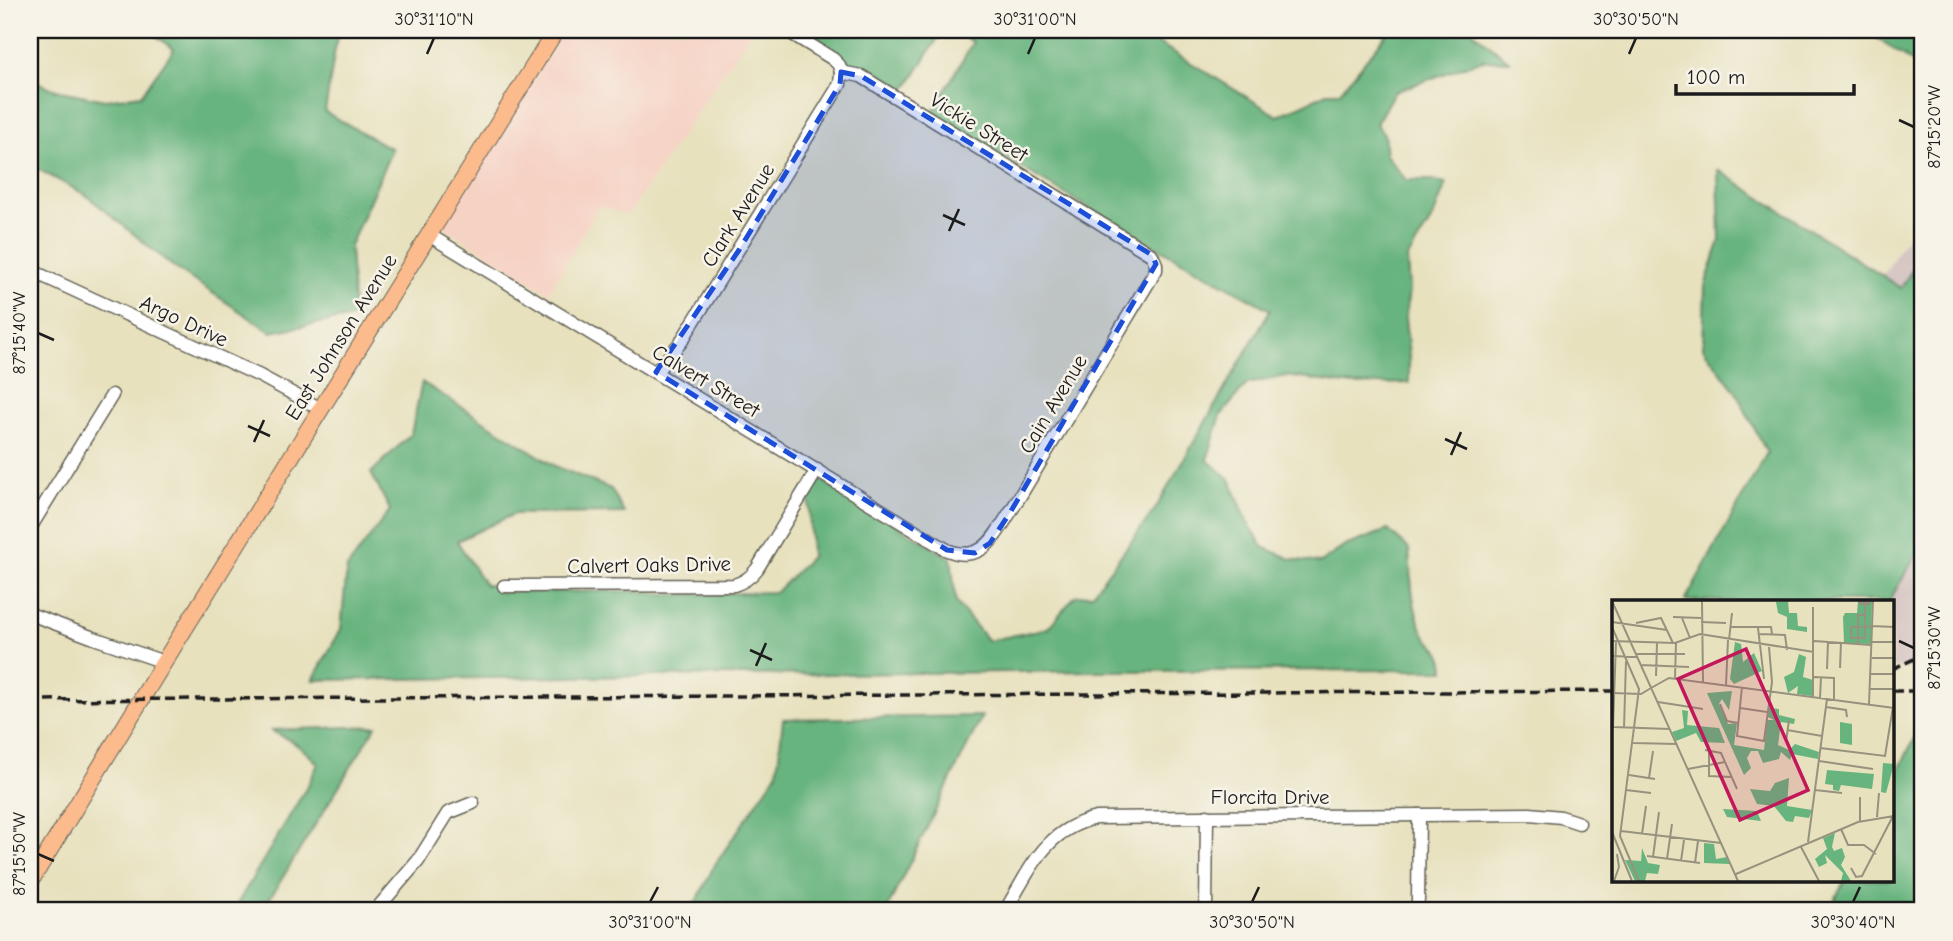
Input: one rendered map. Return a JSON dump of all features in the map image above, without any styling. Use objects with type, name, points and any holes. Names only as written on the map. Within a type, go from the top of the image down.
[{"type":"main road","name":"East Johnson Avenue","points":[[30,882],[556,30]]},
{"type":"street","name":"Vickie Street","points":[[786,30],[833,59],[841,72],[861,76],[1155,259]]},
{"type":"street","name":"Clark Avenue","points":[[656,372],[681,342],[739,250],[840,84],[841,72]]},
{"type":"street","name":"Calvert Street","points":[[429,235],[947,550],[965,555]]},
{"type":"street","name":"Cain Avenue","points":[[965,555],[975,553],[990,543],[1011,511],[1156,270],[1155,259]]},
{"type":"street","name":"Argo Drive","points":[[30,270],[260,376],[321,409]]},
{"type":"street","points":[[30,528],[112,395]]},
{"type":"street","name":"Calvert Oaks Drive","points":[[504,586],[734,585],[743,582],[757,569],[817,470]]},
{"type":"street","points":[[30,614],[164,662]]},
{"type":"street","points":[[375,911],[418,862],[448,813],[473,803]]},
{"type":"street","name":"Florcita Drive","points":[[1005,911],[1045,847],[1068,827],[1096,818],[1543,814],[1579,823]]},
{"type":"street","points":[[1416,911],[1419,815]]},
{"type":"street","points":[[1206,911],[1207,816]]},
{"type":"highlighted area","points":[[841,72],[861,76],[1152,255],[1156,264],[1011,511],[990,543],[975,553],[947,550],[656,372],[739,250],[840,84]]},
{"type":"shaded area","points":[[564,30],[752,30],[628,215],[599,206],[549,293],[443,226]]},
{"type":"shaded area","points":[[1923,209],[1923,269],[1915,265],[1902,288],[1883,276]]},
{"type":"shaded area","points":[[1923,544],[1923,668],[1894,668],[1894,600],[1890,600]]},
{"type":"green space","points":[[148,30],[338,30],[325,112],[392,149],[350,246],[354,317],[271,332],[175,268],[86,195],[30,165],[30,79],[56,90],[105,100],[141,95],[174,49]]},
{"type":"green space","points":[[811,30],[943,30],[902,95],[864,71],[846,66],[836,53],[807,36]]},
{"type":"green space","points":[[951,30],[1137,30],[1278,116],[1326,92],[1340,92],[1390,30],[1471,30],[1509,61],[1482,60],[1394,92],[1376,124],[1384,134],[1386,155],[1406,180],[1432,180],[1446,184],[1433,217],[1407,259],[1409,290],[1405,319],[1409,383],[1353,385],[1286,376],[1247,384],[1221,415],[1207,460],[1230,479],[1247,521],[1263,547],[1291,559],[1320,563],[1345,546],[1388,530],[1409,549],[1415,608],[1424,634],[1442,655],[1445,670],[313,680],[341,629],[347,568],[390,510],[371,473],[411,434],[422,382],[555,466],[611,489],[624,513],[514,514],[457,541],[485,585],[498,585],[499,592],[638,591],[676,595],[776,592],[811,557],[809,498],[820,479],[951,558],[956,602],[988,641],[1048,628],[1075,596],[1092,594],[1156,508],[1270,310],[1101,216],[932,113],[973,42]]},
{"type":"green space","points":[[1865,30],[1923,30],[1923,69]]},
{"type":"green space","points":[[1718,170],[1901,288],[1915,265],[1923,269],[1923,544],[1890,600],[1686,600],[1767,453],[1736,392],[1703,348],[1705,286],[1720,240]]},
{"type":"green space","points":[[982,716],[886,911],[689,911],[714,866],[777,773],[783,719]]},
{"type":"green space","points":[[1923,720],[1923,911],[1829,911],[1844,881],[1894,881],[1894,780]]},
{"type":"green space","points":[[376,726],[262,911],[233,911],[318,764],[296,744],[270,730]]},
{"type":"railway","points":[[1894,668],[1923,655]]},
{"type":"railway","points":[[30,700],[1612,691]]},
{"type":"railway","points":[[1894,691],[1923,691]]}]
